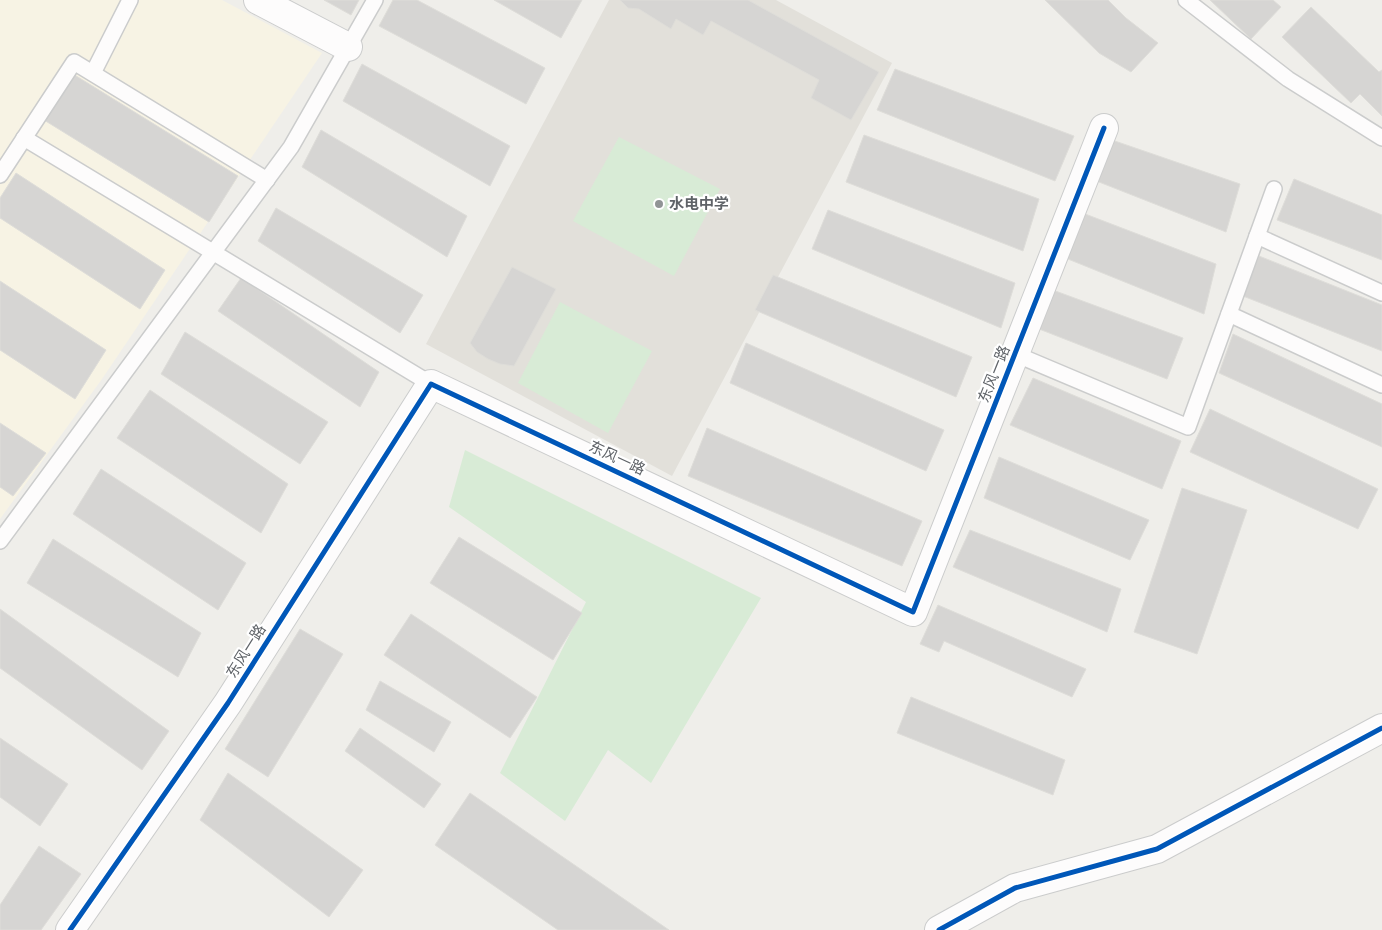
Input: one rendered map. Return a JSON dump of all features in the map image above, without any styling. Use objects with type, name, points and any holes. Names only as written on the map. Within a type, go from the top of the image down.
[{"type":"street","points":[[258,0],[348,47]]},
{"type":"street","name":"东风一路","points":[[70,930],[228,702],[431,384],[913,612],[1104,128]]},
{"type":"street","points":[[939,930],[1015,888],[1157,849],[1382,728]]},
{"type":"lane","points":[[93,73],[130,0]]},
{"type":"lane","points":[[0,540],[291,147],[375,0]]},
{"type":"lane","points":[[1186,0],[1288,79],[1382,138]]},
{"type":"lane","points":[[0,175],[74,62],[266,180]]},
{"type":"lane","points":[[24,138],[431,384]]},
{"type":"lane","points":[[1015,354],[1188,427],[1274,189]]},
{"type":"lane","points":[[1257,236],[1382,293]]},
{"type":"lane","points":[[1229,314],[1382,386]]},
{"type":"shaded area","points":[[0,0],[222,0],[322,53],[102,379],[0,519]]},
{"type":"shaded area","name":"水电中学","points":[[609,0],[776,0],[892,63],[672,476],[426,344]]},
{"type":"green space","points":[[619,137],[720,189],[674,276],[573,221]]},
{"type":"green space","points":[[560,302],[652,351],[608,433],[518,383]]},
{"type":"green space","points":[[465,450],[761,598],[651,783],[608,750],[565,821],[500,773],[586,602],[449,507]]},
{"type":"building","points":[[324,0],[359,0],[351,15]]},
{"type":"building","points":[[393,0],[417,0],[545,68],[526,104],[379,26]]},
{"type":"building","points":[[494,0],[582,0],[561,38]]},
{"type":"building","points":[[620,0],[748,0],[879,72],[851,120],[811,98],[819,80],[711,21],[703,35],[676,19],[671,29],[639,9],[628,8]]},
{"type":"building","points":[[1045,0],[1108,0],[1126,18],[1158,43],[1131,72],[1099,53]]},
{"type":"building","points":[[1210,0],[1273,0],[1281,7],[1251,39]]},
{"type":"building","points":[[1311,7],[1379,72],[1382,70],[1382,116],[1360,94],[1351,103],[1282,37]]},
{"type":"building","points":[[362,64],[510,146],[490,186],[343,101]]},
{"type":"building","points":[[895,69],[1074,136],[1055,181],[877,110]]},
{"type":"building","points":[[73,74],[238,176],[209,222],[44,120]]},
{"type":"building","points":[[321,130],[467,216],[447,257],[302,167]]},
{"type":"building","points":[[864,135],[1039,199],[1023,251],[846,182]]},
{"type":"building","points":[[1109,139],[1240,184],[1226,232],[1094,180]]},
{"type":"building","points":[[16,173],[165,270],[140,309],[0,218],[0,198]]},
{"type":"building","points":[[1294,179],[1382,215],[1382,260],[1277,220]]},
{"type":"building","points":[[276,208],[423,295],[400,333],[258,241]]},
{"type":"building","points":[[828,210],[1015,283],[1001,328],[812,249]]},
{"type":"building","points":[[1080,212],[1216,264],[1204,314],[1063,257]]},
{"type":"building","points":[[1259,256],[1382,305],[1382,351],[1243,296]]},
{"type":"building","points":[[512,267],[556,289],[514,366],[500,364],[488,359],[477,352],[470,343]]},
{"type":"building","points":[[773,275],[972,357],[956,397],[755,310]]},
{"type":"building","points":[[241,278],[379,372],[360,407],[218,311]]},
{"type":"building","points":[[0,281],[106,350],[75,399],[0,350]]},
{"type":"building","points":[[1050,289],[1183,338],[1167,379],[1034,327]]},
{"type":"building","points":[[185,332],[328,422],[300,464],[161,374]]},
{"type":"building","points":[[1233,334],[1382,404],[1382,447],[1219,373]]},
{"type":"building","points":[[746,343],[944,430],[926,471],[730,383]]},
{"type":"building","points":[[1033,378],[1181,441],[1162,489],[1010,425]]},
{"type":"building","points":[[150,390],[288,484],[261,533],[117,438]]},
{"type":"building","points":[[1210,409],[1378,489],[1358,529],[1190,452]]},
{"type":"building","points":[[0,423],[46,453],[13,496],[0,487]]},
{"type":"building","points":[[707,428],[922,521],[902,566],[688,476]]},
{"type":"building","points":[[999,457],[1149,520],[1130,560],[984,498]]},
{"type":"building","points":[[101,469],[246,563],[218,610],[73,514]]},
{"type":"building","points":[[1182,488],[1247,510],[1197,654],[1134,632]]},
{"type":"building","points":[[970,530],[1121,589],[1107,632],[953,567]]},
{"type":"building","points":[[459,537],[582,613],[553,660],[430,583]]},
{"type":"building","points":[[53,539],[201,633],[178,677],[27,583]]},
{"type":"building","points":[[938,605],[1086,669],[1072,697],[944,641],[939,652],[920,644]]},
{"type":"building","points":[[0,609],[169,731],[142,770],[0,668]]},
{"type":"building","points":[[411,614],[537,697],[510,738],[384,655]]},
{"type":"building","points":[[300,629],[343,654],[268,777],[225,749]]},
{"type":"building","points":[[380,681],[451,722],[434,752],[366,710]]},
{"type":"building","points":[[911,697],[1065,760],[1053,795],[897,733]]},
{"type":"building","points":[[360,728],[441,784],[424,808],[345,751]]},
{"type":"building","points":[[0,738],[68,784],[40,826],[0,797]]},
{"type":"building","points":[[228,773],[363,870],[329,917],[200,820]]},
{"type":"building","points":[[470,793],[669,930],[558,930],[435,845]]},
{"type":"building","points":[[39,846],[81,874],[41,930],[0,930],[0,905]]},
{"type":"cycle path","points":[[70,930],[228,703],[431,384],[913,612],[1104,128]]},
{"type":"cycle path","points":[[939,930],[1015,888],[1157,849],[1382,728]]},
{"type":"place","name":"水电中学","points":[[659,204]]}]
